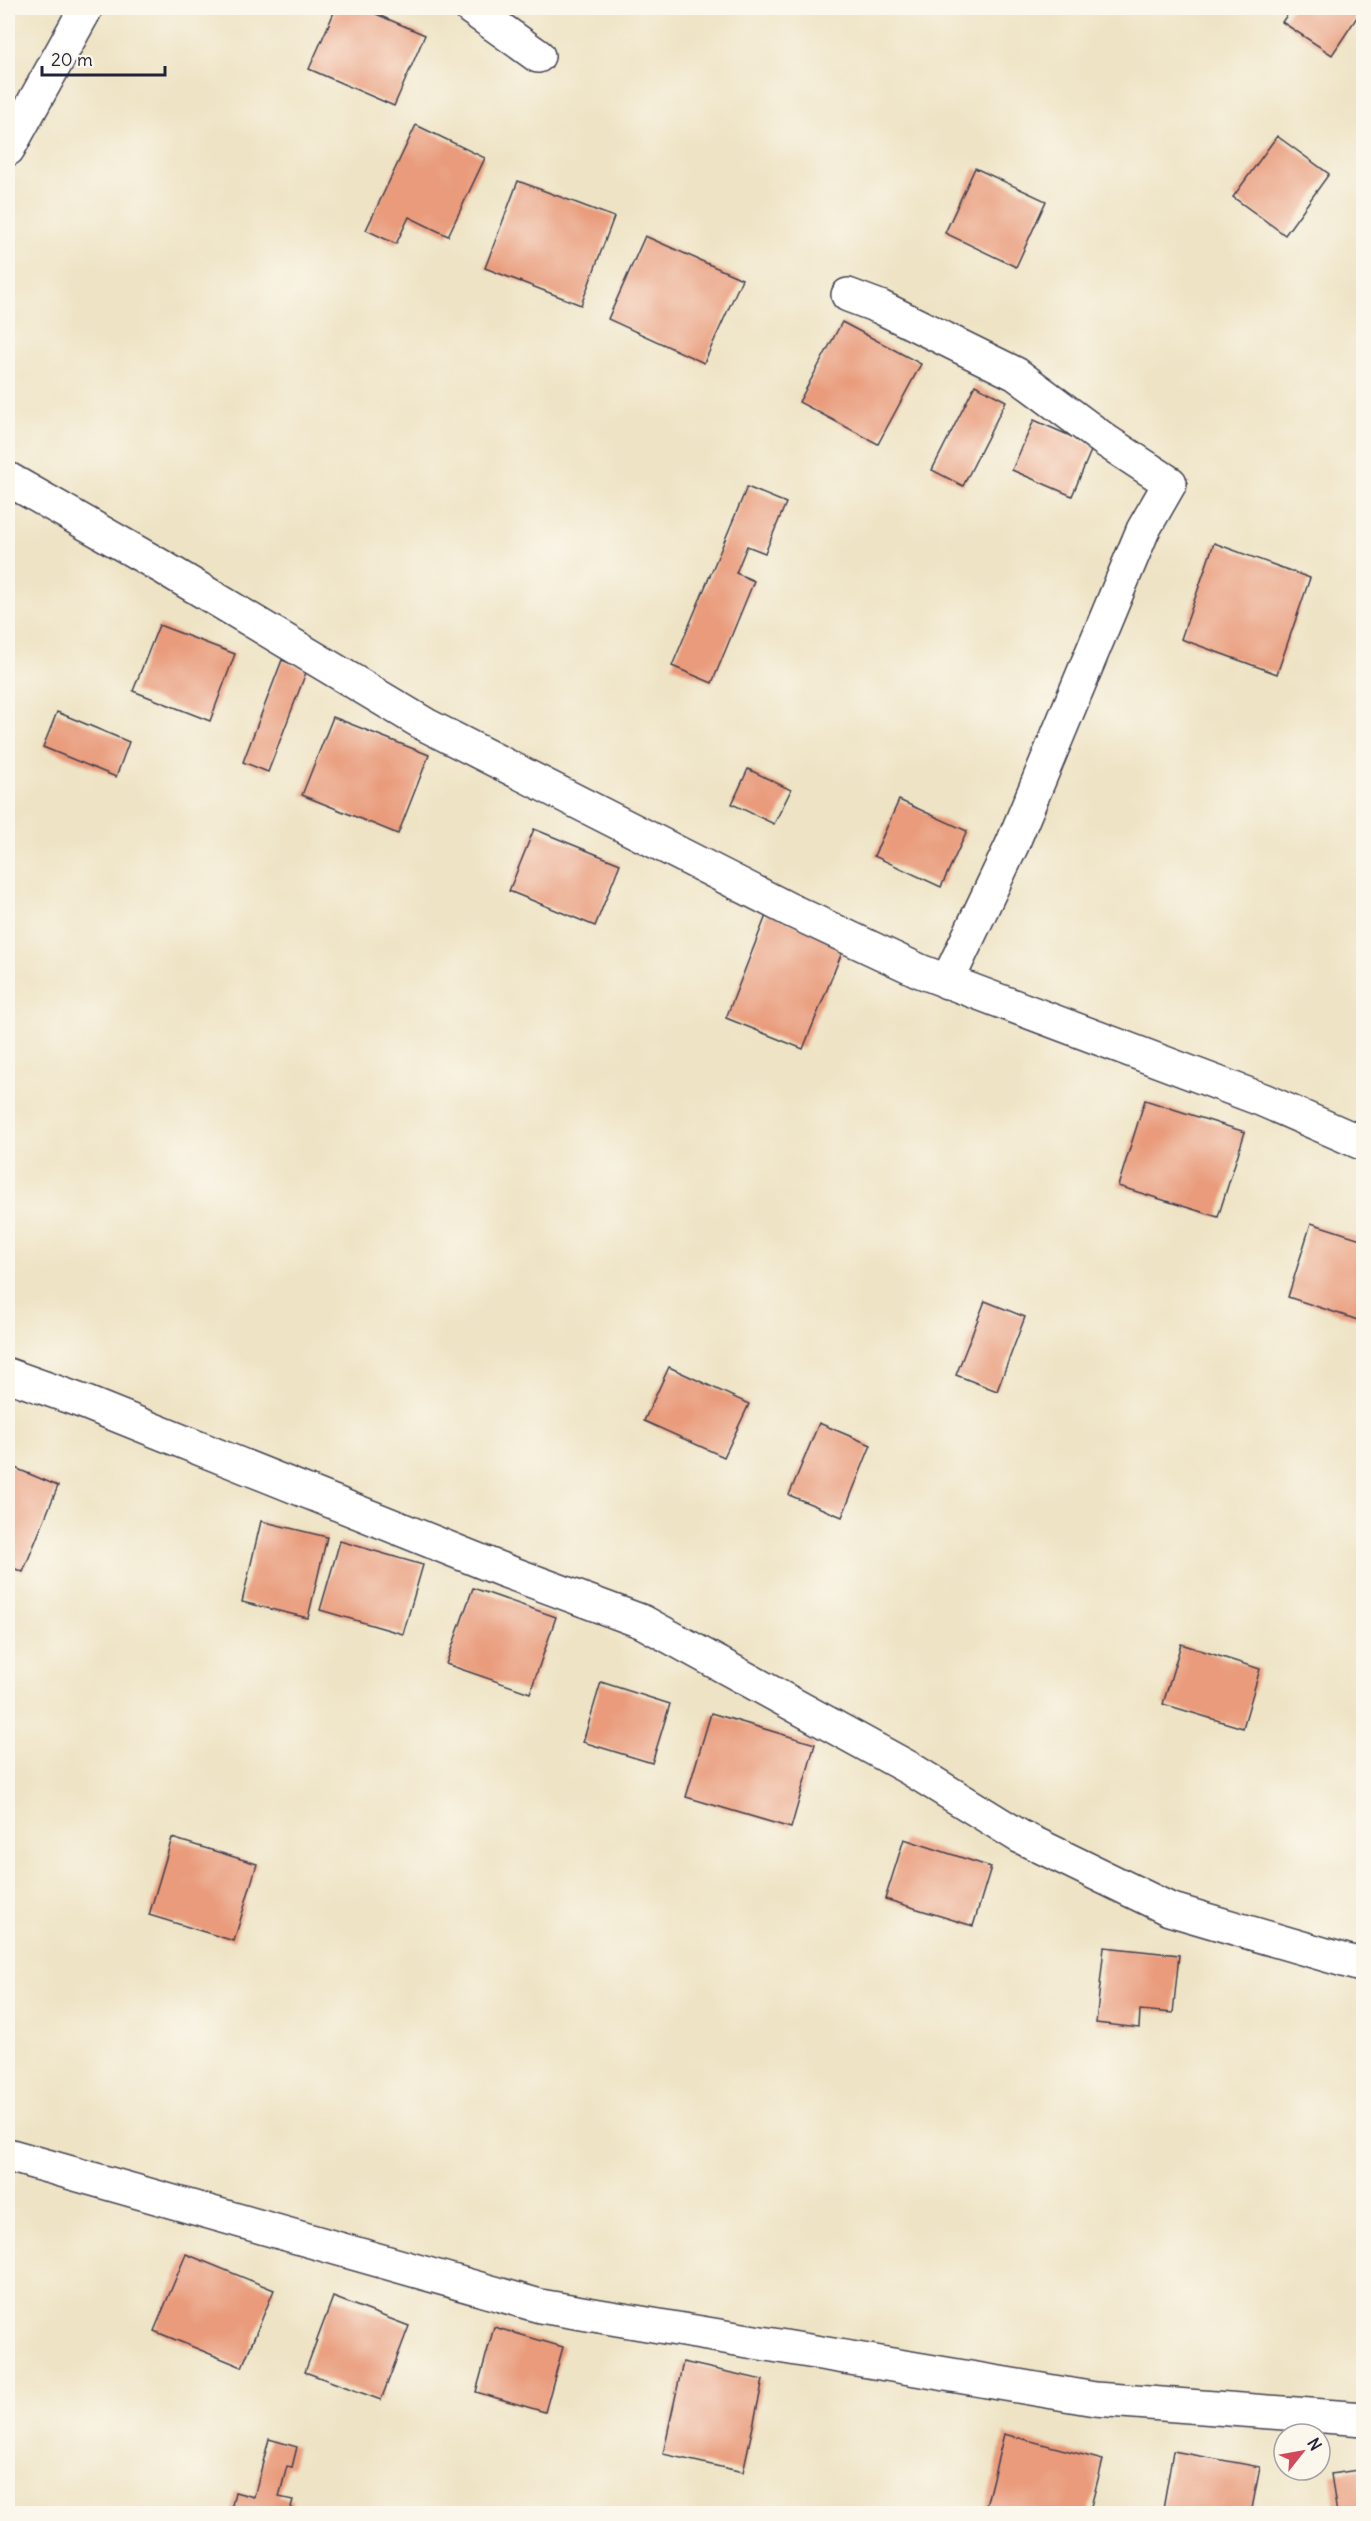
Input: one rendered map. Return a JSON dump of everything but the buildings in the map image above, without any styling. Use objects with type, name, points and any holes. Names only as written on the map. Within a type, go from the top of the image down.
[{"type":"street","points":[[8,149],[86,8]]},
{"type":"street","points":[[471,8],[538,56]]},
{"type":"street","points":[[848,295],[880,307],[1016,374],[1106,441],[1170,483],[1143,530],[1012,845],[947,982]]},
{"type":"street","points":[[8,479],[164,568],[426,725],[790,910],[920,971],[1263,1100],[1364,1144]]},
{"type":"street","points":[[8,1375],[84,1402],[500,1569],[642,1622],[909,1768],[1019,1836],[1158,1904],[1364,1966]]},
{"type":"street","points":[[8,2155],[540,2306],[1095,2399],[1364,2419]]}]
